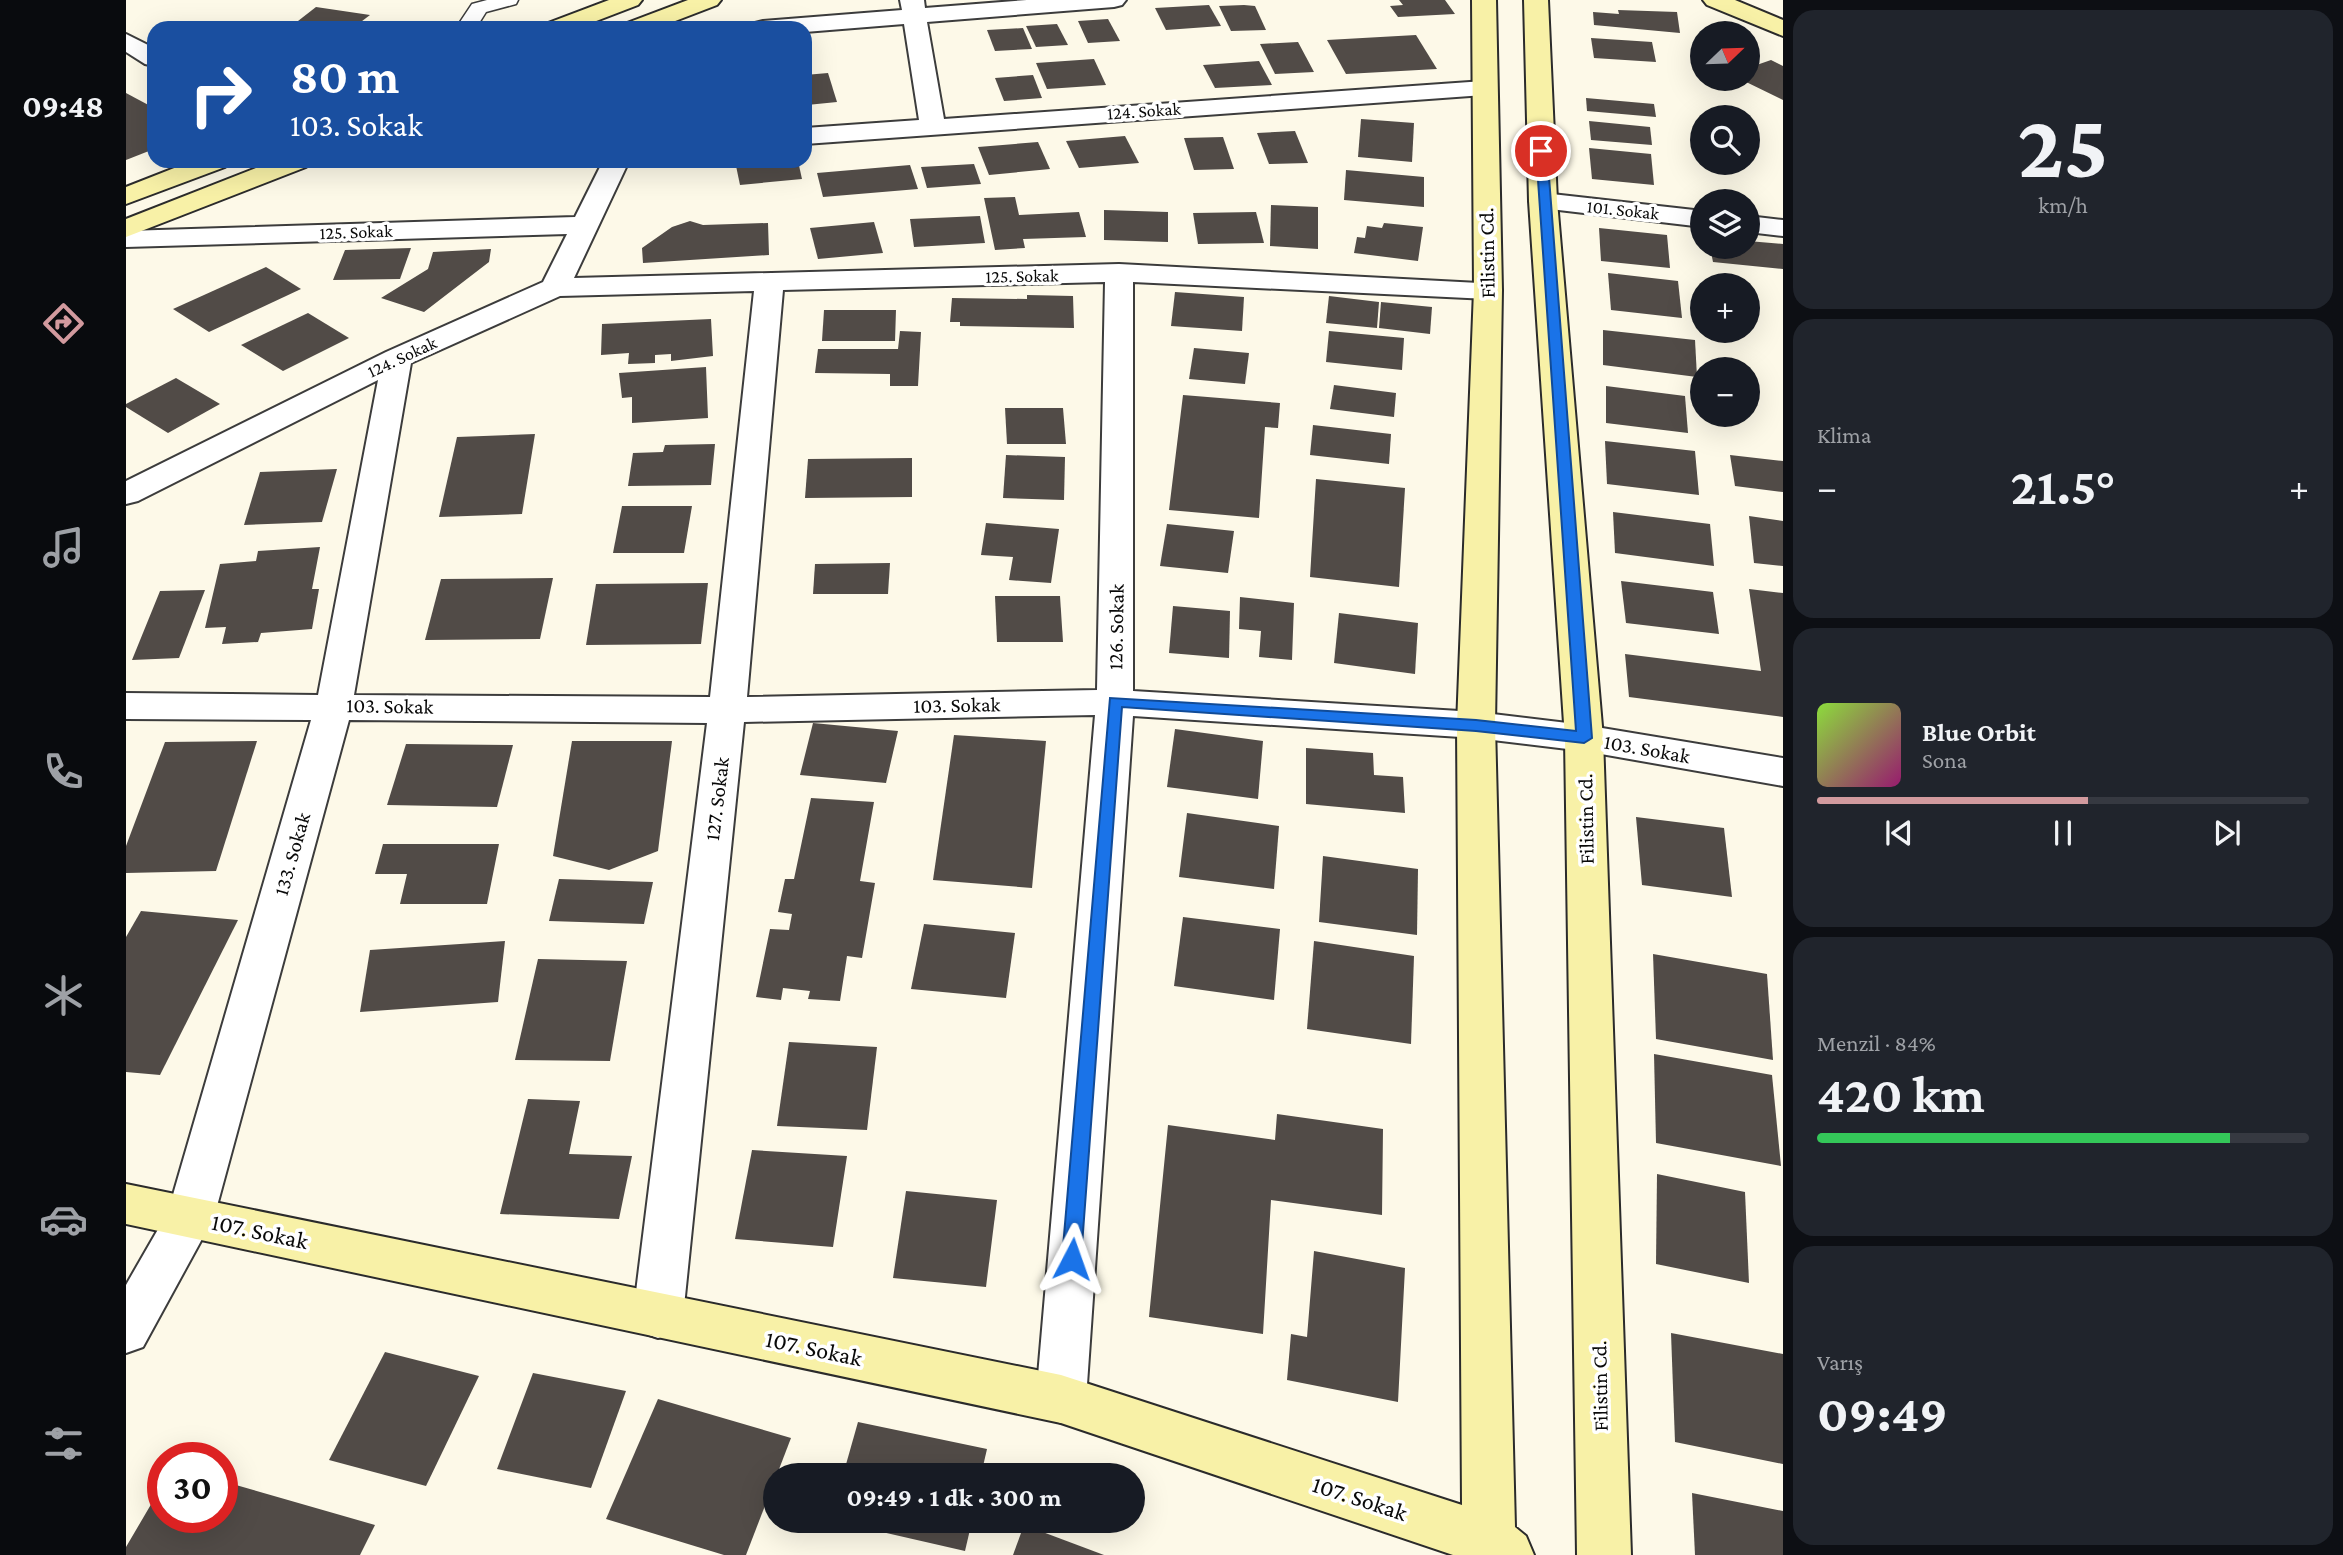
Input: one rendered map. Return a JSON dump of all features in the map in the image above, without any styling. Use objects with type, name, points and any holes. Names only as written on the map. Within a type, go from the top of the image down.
[{"type":"main road","points":[[569,21],[597,6],[630,0]]},
{"type":"main road","points":[[654,21],[709,0]]},
{"type":"main road","name":"Filistin Cd.","points":[[1484,0],[1488,290],[1476,725],[1495,1550]]},
{"type":"main road","name":"Filistin Cd.","points":[[1536,0],[1543,201],[1584,738],[1604,1555]]},
{"type":"main road","points":[[1715,0],[1783,29]]},
{"type":"main road","points":[[126,196],[198,168]]},
{"type":"main road","points":[[126,229],[279,168]]},
{"type":"main road","name":"107. Sokak","points":[[126,1204],[1060,1399],[1495,1550]]},
{"type":"street","points":[[812,22],[914,8],[1114,0]]},
{"type":"street","points":[[914,8],[932,125]]},
{"type":"street","points":[[126,41],[147,54]]},
{"type":"street","name":"124. Sokak","points":[[812,135],[1484,88]]},
{"type":"street","points":[[555,287],[613,168]]},
{"type":"street","name":"101. Sokak","points":[[1543,201],[1690,218]]},
{"type":"street","name":"125. Sokak","points":[[126,239],[585,225]]},
{"type":"street","points":[[1760,225],[1783,228]]},
{"type":"street","name":"125. Sokak","points":[[555,287],[1119,273],[1488,290]]},
{"type":"street","name":"126. Sokak","points":[[1060,1399],[1115,702],[1119,273]]},
{"type":"street","name":"127. Sokak","points":[[658,1316],[727,710],[769,282]]},
{"type":"street","name":"124. Sokak","points":[[126,494],[397,358],[555,287]]},
{"type":"street","name":"133. Sokak","points":[[126,1331],[190,1217],[334,706],[397,358]]},
{"type":"street","name":"103. Sokak","points":[[126,706],[727,710],[1115,702],[1476,725],[1584,738],[1783,772]]},
{"type":"lane","points":[[471,21],[479,8],[509,0]]},
{"type":"building","points":[[1399,0],[1445,0],[1455,14],[1398,17],[1390,6],[1403,5]]},
{"type":"building","points":[[1209,5],[1221,26],[1166,30],[1155,8]]},
{"type":"building","points":[[1219,6],[1255,6],[1266,30],[1231,31]]},
{"type":"building","points":[[316,7],[370,15],[362,21],[298,21]]},
{"type":"building","points":[[1618,10],[1677,12],[1680,33],[1594,25],[1593,12],[1619,14]]},
{"type":"building","points":[[1108,19],[1120,41],[1088,43],[1078,21]]},
{"type":"building","points":[[1057,24],[1068,45],[1036,47],[1026,26]]},
{"type":"building","points":[[1023,28],[1032,49],[995,51],[987,30]]},
{"type":"building","points":[[1416,35],[1437,69],[1346,74],[1327,40]]},
{"type":"building","points":[[1591,38],[1652,42],[1656,62],[1594,58]]},
{"type":"building","points":[[1298,42],[1314,72],[1275,74],[1260,44]]},
{"type":"building","points":[[1094,59],[1106,85],[1047,89],[1036,63]]},
{"type":"building","points":[[1771,60],[1783,66],[1783,100],[1760,89],[1760,64]]},
{"type":"building","points":[[1259,61],[1272,85],[1215,88],[1203,65]]},
{"type":"building","points":[[828,73],[837,102],[812,104],[812,74]]},
{"type":"building","points":[[1033,75],[1042,98],[1004,101],[995,78]]},
{"type":"building","points":[[126,93],[147,104],[147,152],[126,160]]},
{"type":"building","points":[[1586,98],[1654,104],[1656,117],[1587,111]]},
{"type":"building","points":[[1361,119],[1414,123],[1412,162],[1358,157]]},
{"type":"building","points":[[1589,121],[1650,127],[1652,145],[1591,140]]},
{"type":"building","points":[[1295,131],[1308,163],[1269,164],[1257,133]]},
{"type":"building","points":[[1125,136],[1139,163],[1079,168],[1066,141]]},
{"type":"building","points":[[1223,137],[1234,169],[1194,170],[1184,138]]},
{"type":"building","points":[[1038,142],[1050,169],[989,175],[978,147]]},
{"type":"building","points":[[1589,148],[1651,154],[1654,185],[1592,179]]},
{"type":"building","points":[[974,164],[981,184],[927,188],[921,167]]},
{"type":"building","points":[[910,165],[918,189],[823,197],[817,173]]},
{"type":"building","points":[[736,168],[800,168],[802,179],[740,185]]},
{"type":"building","points":[[1346,170],[1424,177],[1424,207],[1344,200]]},
{"type":"building","points":[[1015,197],[1019,215],[1079,212],[1086,237],[1023,239],[1025,248],[995,250],[984,198]]},
{"type":"building","points":[[1271,205],[1318,207],[1318,249],[1270,246]]},
{"type":"building","points":[[1104,210],[1168,212],[1168,242],[1104,240]]},
{"type":"building","points":[[1256,212],[1264,243],[1198,244],[1193,213]]},
{"type":"building","points":[[980,216],[985,243],[914,247],[910,219]]},
{"type":"building","points":[[690,221],[703,225],[768,223],[769,255],[643,263],[642,248],[672,227]]},
{"type":"building","points":[[874,222],[883,253],[818,259],[810,228]]},
{"type":"building","points":[[1384,223],[1423,227],[1418,261],[1354,253],[1357,237],[1365,238],[1367,226],[1382,228]]},
{"type":"building","points":[[1599,228],[1667,235],[1670,268],[1601,261]]},
{"type":"building","points":[[1760,242],[1783,244],[1783,269],[1713,262],[1712,259],[1760,259]]},
{"type":"building","points":[[411,248],[400,279],[333,280],[345,250]]},
{"type":"building","points":[[491,249],[489,262],[424,312],[381,298],[428,269],[433,252]]},
{"type":"building","points":[[266,267],[301,289],[209,332],[173,309]]},
{"type":"building","points":[[1608,273],[1678,281],[1682,318],[1611,310]]},
{"type":"building","points":[[1175,292],[1244,297],[1242,331],[1171,326]]},
{"type":"building","points":[[1027,295],[1073,296],[1074,328],[960,326],[960,322],[950,322],[952,298],[1027,299]]},
{"type":"building","points":[[1329,296],[1379,302],[1377,328],[1326,323]]},
{"type":"building","points":[[1381,302],[1432,307],[1430,334],[1379,328]]},
{"type":"building","points":[[824,310],[896,310],[895,341],[822,341]]},
{"type":"building","points":[[308,313],[349,338],[283,371],[241,345]]},
{"type":"building","points":[[711,319],[713,356],[671,361],[671,354],[655,355],[655,363],[628,364],[629,353],[601,355],[602,324]]},
{"type":"building","points":[[1603,330],[1690,339],[1690,343],[1695,343],[1696,357],[1690,357],[1690,376],[1603,365]]},
{"type":"building","points":[[900,331],[921,332],[918,386],[890,386],[890,374],[815,373],[818,349],[898,349]]},
{"type":"building","points":[[1329,331],[1404,338],[1402,370],[1326,362]]},
{"type":"building","points":[[1194,348],[1249,353],[1245,384],[1189,379]]},
{"type":"building","points":[[706,367],[708,418],[632,423],[632,397],[622,398],[619,373]]},
{"type":"building","points":[[176,378],[220,404],[168,433],[126,407],[126,404]]},
{"type":"building","points":[[1334,385],[1396,393],[1394,417],[1330,409]]},
{"type":"building","points":[[1606,386],[1685,396],[1688,433],[1606,423]]},
{"type":"building","points":[[1183,395],[1280,403],[1278,428],[1265,427],[1259,518],[1169,510]]},
{"type":"building","points":[[1005,408],[1063,408],[1066,444],[1007,444]]},
{"type":"building","points":[[1313,425],[1391,434],[1389,464],[1310,455]]},
{"type":"building","points":[[535,434],[522,514],[439,517],[457,437]]},
{"type":"building","points":[[1605,441],[1695,451],[1699,495],[1607,484]]},
{"type":"building","points":[[715,444],[711,485],[628,486],[633,453],[663,452],[665,445]]},
{"type":"building","points":[[1006,455],[1065,457],[1064,500],[1003,498]]},
{"type":"building","points":[[1730,455],[1783,461],[1783,492],[1735,486]]},
{"type":"building","points":[[912,458],[912,497],[805,498],[808,459]]},
{"type":"building","points":[[337,469],[322,522],[244,525],[260,472]]},
{"type":"building","points":[[1316,479],[1405,488],[1399,587],[1310,577]]},
{"type":"building","points":[[622,506],[692,506],[684,553],[613,553]]},
{"type":"building","points":[[1613,512],[1710,524],[1714,566],[1615,553]]},
{"type":"building","points":[[1749,516],[1783,521],[1783,566],[1754,563]]},
{"type":"building","points":[[986,523],[1059,529],[1051,583],[1009,580],[1013,557],[981,555]]},
{"type":"building","points":[[1167,524],[1234,531],[1228,573],[1160,566]]},
{"type":"building","points":[[320,547],[312,589],[319,589],[312,629],[261,633],[258,642],[222,644],[226,627],[205,628],[220,564],[256,561],[258,551]]},
{"type":"building","points":[[890,563],[888,594],[813,594],[815,564]]},
{"type":"building","points":[[553,578],[540,639],[425,640],[441,579]]},
{"type":"building","points":[[1621,581],[1713,592],[1719,634],[1626,623]]},
{"type":"building","points":[[708,583],[701,644],[586,645],[596,584]]},
{"type":"building","points":[[1749,589],[1783,593],[1783,717],[1629,697],[1625,654],[1761,671]]},
{"type":"building","points":[[205,590],[179,658],[132,660],[160,591]]},
{"type":"building","points":[[995,596],[1060,596],[1063,642],[997,642]]},
{"type":"building","points":[[1240,597],[1294,603],[1292,660],[1259,657],[1261,631],[1239,629]]},
{"type":"building","points":[[1173,606],[1230,611],[1229,658],[1169,653]]},
{"type":"building","points":[[1339,613],[1418,623],[1415,674],[1334,663]]},
{"type":"building","points":[[813,723],[898,731],[886,783],[800,775]]},
{"type":"building","points":[[1175,729],[1263,741],[1258,799],[1167,787]]},
{"type":"building","points":[[954,735],[1046,741],[1032,888],[933,880]]},
{"type":"building","points":[[257,741],[216,871],[126,873],[126,846],[165,742]]},
{"type":"building","points":[[572,741],[672,741],[658,851],[609,870],[553,856]]},
{"type":"building","points":[[406,744],[513,745],[497,807],[387,805]]},
{"type":"building","points":[[1306,748],[1373,753],[1374,775],[1403,777],[1405,813],[1306,804]]},
{"type":"building","points":[[811,798],[874,802],[860,881],[875,883],[862,958],[847,956],[840,1001],[808,999],[810,991],[783,988],[781,1000],[756,997],[770,929],[789,930],[792,914],[778,912],[785,879],[794,879]]},
{"type":"building","points":[[1187,813],[1279,826],[1274,889],[1179,877]]},
{"type":"building","points":[[1636,817],[1724,828],[1732,897],[1642,885]]},
{"type":"building","points":[[383,844],[499,844],[487,904],[400,904],[407,874],[375,874]]},
{"type":"building","points":[[1323,856],[1418,869],[1417,935],[1319,922]]},
{"type":"building","points":[[559,879],[653,882],[644,924],[549,921]]},
{"type":"building","points":[[141,911],[238,920],[160,1075],[126,1072],[126,937]]},
{"type":"building","points":[[1183,917],[1280,929],[1274,1000],[1174,986]]},
{"type":"building","points":[[924,924],[1015,933],[1006,998],[911,989]]},
{"type":"building","points":[[505,941],[498,1002],[360,1012],[370,950]]},
{"type":"building","points":[[1314,941],[1414,956],[1411,1044],[1307,1029]]},
{"type":"building","points":[[1653,954],[1767,974],[1773,1060],[1656,1039]]},
{"type":"building","points":[[538,959],[627,961],[610,1061],[515,1060]]},
{"type":"building","points":[[789,1042],[877,1047],[867,1130],[777,1126]]},
{"type":"building","points":[[1654,1054],[1772,1075],[1781,1166],[1656,1143]]},
{"type":"building","points":[[528,1099],[580,1101],[569,1154],[632,1156],[619,1219],[500,1214]]},
{"type":"building","points":[[1277,1114],[1383,1129],[1382,1215],[1271,1200],[1263,1334],[1149,1317],[1168,1125],[1275,1140]]},
{"type":"building","points":[[752,1150],[847,1156],[833,1247],[735,1239]]},
{"type":"building","points":[[1657,1174],[1745,1192],[1749,1283],[1656,1264]]},
{"type":"building","points":[[906,1191],[997,1200],[986,1287],[893,1278]]},
{"type":"building","points":[[1314,1251],[1405,1268],[1398,1402],[1287,1380],[1291,1334],[1307,1337]]},
{"type":"building","points":[[1671,1333],[1783,1354],[1783,1464],[1675,1442]]},
{"type":"building","points":[[385,1352],[479,1376],[426,1486],[329,1460]]},
{"type":"building","points":[[533,1373],[626,1391],[591,1488],[497,1469]]},
{"type":"building","points":[[658,1399],[791,1438],[781,1463],[763,1463],[763,1511],[746,1555],[724,1555],[606,1519]]},
{"type":"building","points":[[858,1422],[987,1449],[984,1463],[846,1463]]},
{"type":"building","points":[[238,1486],[375,1525],[360,1555],[126,1555],[126,1547],[147,1511],[147,1533],[238,1533]]},
{"type":"building","points":[[1692,1493],[1783,1511],[1783,1555],[1695,1555]]},
{"type":"building","points":[[886,1533],[969,1533],[965,1551]]},
{"type":"building","points":[[1021,1533],[1045,1533],[1104,1555],[1013,1555]]},
{"type":"route","points":[[1072,1259],[1115,702],[1476,725],[1584,738],[1541,151]]}]
